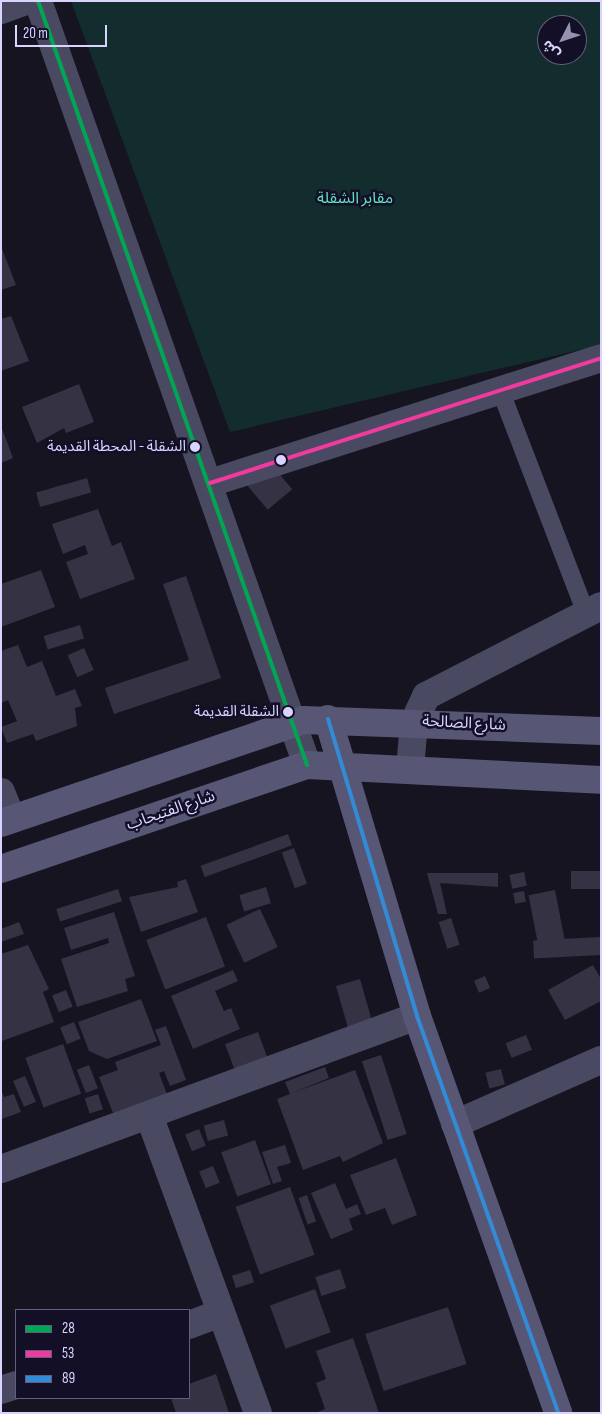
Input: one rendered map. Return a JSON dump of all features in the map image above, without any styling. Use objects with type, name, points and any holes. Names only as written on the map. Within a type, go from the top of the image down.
[{"type":"main road","points":[[7,821],[292,723],[328,719],[417,1016],[558,1413]]},
{"type":"main road","name":"شارع الصالحة","points":[[328,719],[601,731]]},
{"type":"main road","points":[[342,764],[601,780]]},
{"type":"main road","name":"شارع الفتيحاب","points":[[1,869],[307,765],[342,764]]},
{"type":"street","points":[[1,10],[26,1]]},
{"type":"street","points":[[38,1],[210,483],[307,765]]},
{"type":"street","points":[[210,483],[501,392],[601,358]]},
{"type":"street","points":[[410,769],[414,722],[426,696],[593,610]]},
{"type":"street","points":[[1,792],[7,821]]},
{"type":"street","points":[[1,1169],[150,1118],[417,1016]]},
{"type":"street","points":[[455,1124],[601,1060]]},
{"type":"street","points":[[150,1118],[258,1413]]},
{"type":"street","points":[[190,1325],[221,1313]]},
{"type":"street","points":[[1,1390],[15,1385]]},
{"type":"lane","points":[[501,392],[593,610]]},
{"type":"green space","name":"مقابر الشقلة","points":[[71,1],[601,1],[601,345],[230,432]]},
{"type":"building","points":[[1,246],[16,285],[1,290]]},
{"type":"building","points":[[11,316],[29,361],[1,371],[1,319]]},
{"type":"building","points":[[79,384],[94,422],[66,433],[64,428],[37,443],[22,407]]},
{"type":"building","points":[[1,426],[13,458],[1,463]]},
{"type":"building","points":[[271,464],[292,489],[268,510],[246,485]]},
{"type":"building","points":[[87,478],[91,492],[40,507],[36,493]]},
{"type":"building","points":[[98,509],[112,546],[121,542],[135,579],[80,599],[66,562],[88,554],[85,545],[63,554],[52,524]]},
{"type":"building","points":[[41,570],[55,607],[1,627],[1,584]]},
{"type":"building","points":[[186,576],[221,678],[114,714],[105,688],[189,660],[163,584]]},
{"type":"building","points":[[80,625],[84,638],[48,649],[44,636]]},
{"type":"building","points":[[18,645],[27,667],[42,661],[56,696],[75,689],[82,706],[75,708],[77,726],[36,741],[33,734],[7,743],[1,727],[17,721],[8,700],[1,703],[1,651]]},
{"type":"building","points":[[84,648],[94,670],[77,677],[68,655]]},
{"type":"building","points":[[288,834],[292,845],[205,877],[201,866]]},
{"type":"building","points":[[294,848],[307,884],[295,888],[282,852]]},
{"type":"building","points":[[571,871],[601,871],[601,889],[571,889]]},
{"type":"building","points":[[524,872],[527,886],[512,889],[509,875]]},
{"type":"building","points":[[427,873],[498,873],[498,887],[440,883],[447,914],[438,914]]},
{"type":"building","points":[[186,879],[198,912],[141,932],[129,897],[178,887],[177,882]]},
{"type":"building","points":[[266,887],[271,903],[244,911],[239,895]]},
{"type":"building","points":[[118,889],[122,901],[60,921],[56,909]]},
{"type":"building","points":[[555,890],[566,949],[540,954],[528,895]]},
{"type":"building","points":[[524,891],[526,902],[515,904],[513,893]]},
{"type":"building","points":[[260,909],[278,947],[244,963],[226,925]]},
{"type":"building","points":[[114,912],[135,976],[125,979],[128,991],[77,1007],[61,959],[109,943],[108,938],[71,950],[64,928]]},
{"type":"building","points":[[206,917],[225,966],[165,989],[146,940]]},
{"type":"building","points":[[451,918],[460,945],[447,949],[439,922]]},
{"type":"building","points":[[19,922],[24,934],[1,942],[1,929]]},
{"type":"building","points":[[600,937],[601,955],[534,958],[533,941]]},
{"type":"building","points":[[28,945],[49,989],[43,992],[54,1022],[2,1041],[1,954]]},
{"type":"building","points":[[593,965],[601,979],[601,1001],[565,1020],[548,990]]},
{"type":"building","points":[[233,970],[238,981],[215,991],[224,1011],[231,1008],[240,1029],[193,1049],[171,996]]},
{"type":"building","points":[[485,976],[490,988],[479,993],[474,981]]},
{"type":"building","points":[[360,979],[372,1020],[348,1027],[336,986]]},
{"type":"building","points":[[66,990],[73,1007],[59,1012],[52,996]]},
{"type":"building","points":[[141,999],[157,1041],[107,1059],[89,1051],[78,1022]]},
{"type":"building","points":[[74,1022],[81,1039],[67,1044],[60,1028]]},
{"type":"building","points":[[166,1026],[186,1080],[170,1086],[164,1071],[159,1073],[167,1094],[113,1113],[99,1077],[118,1070],[115,1062],[161,1045],[155,1030]]},
{"type":"building","points":[[258,1032],[267,1057],[234,1069],[225,1044]]},
{"type":"building","points":[[526,1035],[532,1050],[512,1058],[506,1043]]},
{"type":"building","points":[[63,1044],[81,1094],[44,1107],[25,1058]]},
{"type":"building","points":[[381,1055],[407,1134],[388,1140],[362,1061]]},
{"type":"building","points":[[89,1065],[98,1088],[86,1093],[77,1070]]},
{"type":"building","points":[[325,1067],[329,1078],[292,1093],[355,1070],[383,1143],[343,1162],[340,1156],[303,1170],[277,1099],[290,1094],[285,1082]]},
{"type":"building","points":[[501,1069],[505,1085],[489,1088],[485,1073]]},
{"type":"building","points":[[25,1076],[36,1102],[24,1107],[13,1081]]},
{"type":"building","points":[[1,1089],[4,1097],[14,1094],[21,1112],[2,1119],[1,1126]]},
{"type":"building","points":[[98,1094],[103,1109],[90,1114],[85,1098]]},
{"type":"building","points":[[224,1120],[228,1135],[208,1141],[204,1125]]},
{"type":"building","points":[[199,1129],[206,1146],[192,1151],[185,1135]]},
{"type":"building","points":[[255,1140],[271,1184],[237,1196],[221,1152]]},
{"type":"building","points":[[285,1145],[291,1163],[277,1167],[282,1181],[273,1184],[262,1152]]},
{"type":"building","points":[[396,1158],[417,1215],[392,1225],[385,1208],[366,1215],[350,1175]]},
{"type":"building","points":[[213,1166],[220,1183],[206,1188],[199,1172]]},
{"type":"building","points":[[335,1183],[346,1209],[357,1204],[361,1214],[349,1219],[353,1230],[331,1239],[311,1193]]},
{"type":"building","points":[[290,1187],[315,1255],[260,1274],[235,1207]]},
{"type":"building","points":[[307,1195],[316,1221],[308,1224],[298,1198]]},
{"type":"building","points":[[340,1269],[346,1288],[321,1296],[315,1277]]},
{"type":"building","points":[[250,1270],[254,1282],[236,1288],[232,1276]]},
{"type":"building","points":[[315,1289],[331,1332],[286,1349],[270,1305]]},
{"type":"building","points":[[448,1307],[467,1364],[384,1391],[365,1334]]},
{"type":"building","points":[[353,1338],[379,1413],[315,1413],[325,1409],[316,1383],[326,1379],[316,1351]]},
{"type":"building","points":[[216,1374],[229,1413],[176,1413],[171,1399],[190,1399],[190,1384]]},
{"type":"transit line","name":"28","points":[[38,1],[307,765]]},
{"type":"transit line","name":"53","points":[[210,483],[601,358]]},
{"type":"transit line","name":"89","points":[[328,719],[417,1016],[558,1413]]},
{"type":"place","name":"الشقلة - المحطة القديمة","points":[[195,447]]},
{"type":"place","name":"الشقلة القديمة","points":[[288,712]]}]
